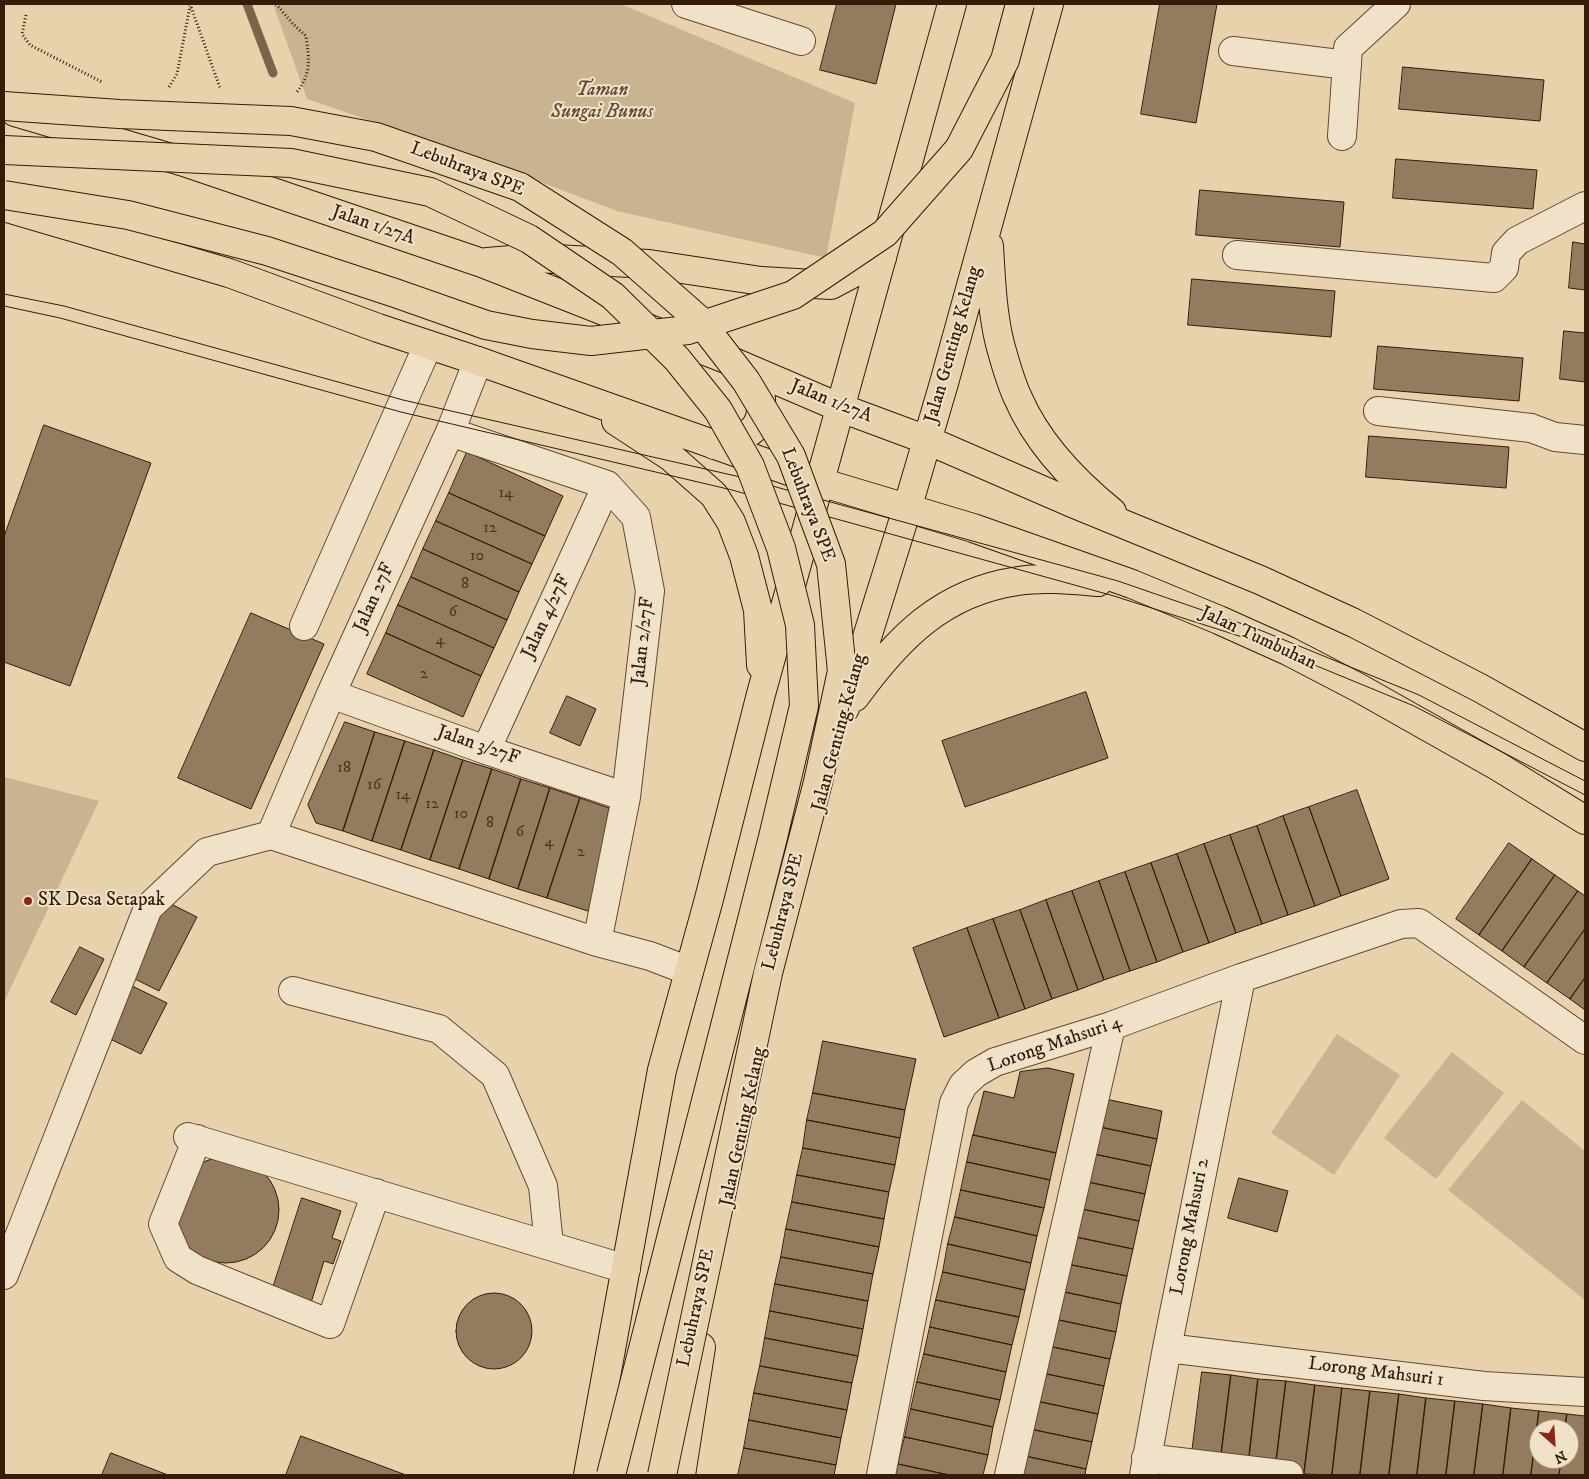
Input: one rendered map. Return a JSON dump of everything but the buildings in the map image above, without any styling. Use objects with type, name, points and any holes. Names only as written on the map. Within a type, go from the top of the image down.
[{"type":"main road","points":[[588,1475],[662,1070],[762,694],[952,4]]},
{"type":"main road","points":[[4,195],[128,215],[267,251],[395,292],[486,325],[532,334],[591,341],[688,330],[793,295],[885,233],[960,149],[1005,60],[1020,4]]},
{"type":"main road","name":"Jalan Genting Kelang","points":[[681,1475],[717,1249],[780,964],[844,712],[927,440],[1049,4]]},
{"type":"main road","name":"Jalan 1/27A","points":[[4,108],[181,160],[482,262],[736,363],[841,408],[927,440]]},
{"type":"main road","name":"Lebuhraya SPE","points":[[4,108],[291,121],[376,137],[520,187],[622,252],[698,319],[746,381],[791,456],[831,564],[842,671],[818,782],[768,972],[662,1475]]},
{"type":"main road","name":"Lebuhraya SPE","points":[[4,150],[291,163],[430,192],[530,239],[613,296],[677,359],[701,388],[718,410],[750,466],[781,548],[800,625],[804,706],[774,837],[611,1475]]},
{"type":"main road","points":[[4,207],[229,273],[428,345],[820,482],[907,509]]},
{"type":"main road","points":[[988,227],[993,297],[1000,343],[1019,400],[1039,435],[1060,462],[1104,506],[1130,527]]},
{"type":"main road","points":[[482,262],[536,258],[649,264],[761,281],[832,285],[882,258]]},
{"type":"main road","name":"Jalan 1/27A","points":[[714,445],[749,434],[761,419],[761,394],[736,363]]},
{"type":"main road","points":[[562,391],[671,456],[714,495],[731,522],[744,556],[758,610],[762,694]]},
{"type":"main road","points":[[927,440],[1130,527],[1260,580],[1354,622],[1480,688],[1585,747]]},
{"type":"main road","name":"Jalan Tumbuhan","points":[[907,509],[973,528],[1132,584],[1219,620],[1306,660],[1490,763],[1585,820]]},
{"type":"main road","points":[[844,712],[885,658],[914,628],[929,616],[971,594],[991,586],[1019,580],[1075,580],[1132,584]]},
{"type":"street","points":[[686,4],[801,42]]},
{"type":"street","points":[[1342,136],[1348,48],[1396,4]]},
{"type":"street","points":[[1233,51],[1347,65]]},
{"type":"street","points":[[1237,255],[1494,278],[1504,268],[1506,253],[1517,241],[1585,206]]},
{"type":"street","points":[[304,626],[428,345]]},
{"type":"street","name":"Jalan 27F","points":[[271,835],[331,694],[450,432],[478,362]]},
{"type":"street","points":[[1378,411],[1531,428],[1555,437],[1585,440]]},
{"type":"street","name":"Jalan 2/27F","points":[[450,432],[607,485],[636,517],[650,591],[626,797],[597,942]]},
{"type":"street","name":"Jalan 4/27F","points":[[486,750],[607,485]]},
{"type":"street","name":"Jalan 3/27F","points":[[331,694],[486,750],[626,797]]},
{"type":"street","points":[[4,1275],[148,908],[206,852],[271,835],[597,942],[650,956],[689,971]]},
{"type":"street","name":"Lorong Mahsuri 4","points":[[882,1475],[954,1103],[963,1086],[976,1073],[995,1062],[1111,1026],[1241,978],[1401,924],[1419,923],[1585,1040]]},
{"type":"street","name":"Lorong Mahsuri 2","points":[[1145,1467],[1241,978]]},
{"type":"street","points":[[293,991],[438,1029],[495,1076],[542,1186],[549,1245]]},
{"type":"street","points":[[1009,1475],[1111,1026]]},
{"type":"street","points":[[376,1193],[330,1324],[197,1270],[178,1258],[163,1224],[192,1138],[376,1193],[549,1245],[626,1269]]},
{"type":"street","name":"Lorong Mahsuri 1","points":[[1167,1348],[1484,1386],[1585,1392]]},
{"type":"street","points":[[1145,1467],[1289,1475]]},
{"type":"path","points":[[168,88],[177,74],[190,4]]},
{"type":"path","points":[[190,4],[219,86],[223,92]]},
{"type":"path","points":[[276,4],[306,36],[310,63],[302,86],[292,97]]},
{"type":"path","points":[[26,15],[22,34],[30,45],[110,86]]},
{"type":"green space","name":"Taman Sungai Bunus","points":[[273,4],[621,4],[855,103],[826,258],[617,211],[454,149],[307,99]]},
{"type":"green space","name":"SK Desa Setapak","points":[[4,777],[99,801],[4,1002]]},
{"type":"green space","points":[[1337,1034],[1400,1075],[1334,1175],[1271,1133]]},
{"type":"green space","points":[[1452,1052],[1504,1093],[1436,1179],[1384,1138]]},
{"type":"green space","points":[[1522,1100],[1585,1151],[1585,1300],[1448,1190]]},
{"type":"waterway","points":[[247,4],[273,73]]},
{"type":"tram line","points":[[4,294],[64,306],[403,400],[736,476],[1118,581],[1260,630],[1419,695],[1585,781]]},
{"type":"tram line","points":[[4,306],[60,318],[401,412],[732,490],[1114,596],[1261,643],[1414,706],[1585,795]]},
{"type":"place","name":"SK Desa Setapak","points":[[28,901]]}]
